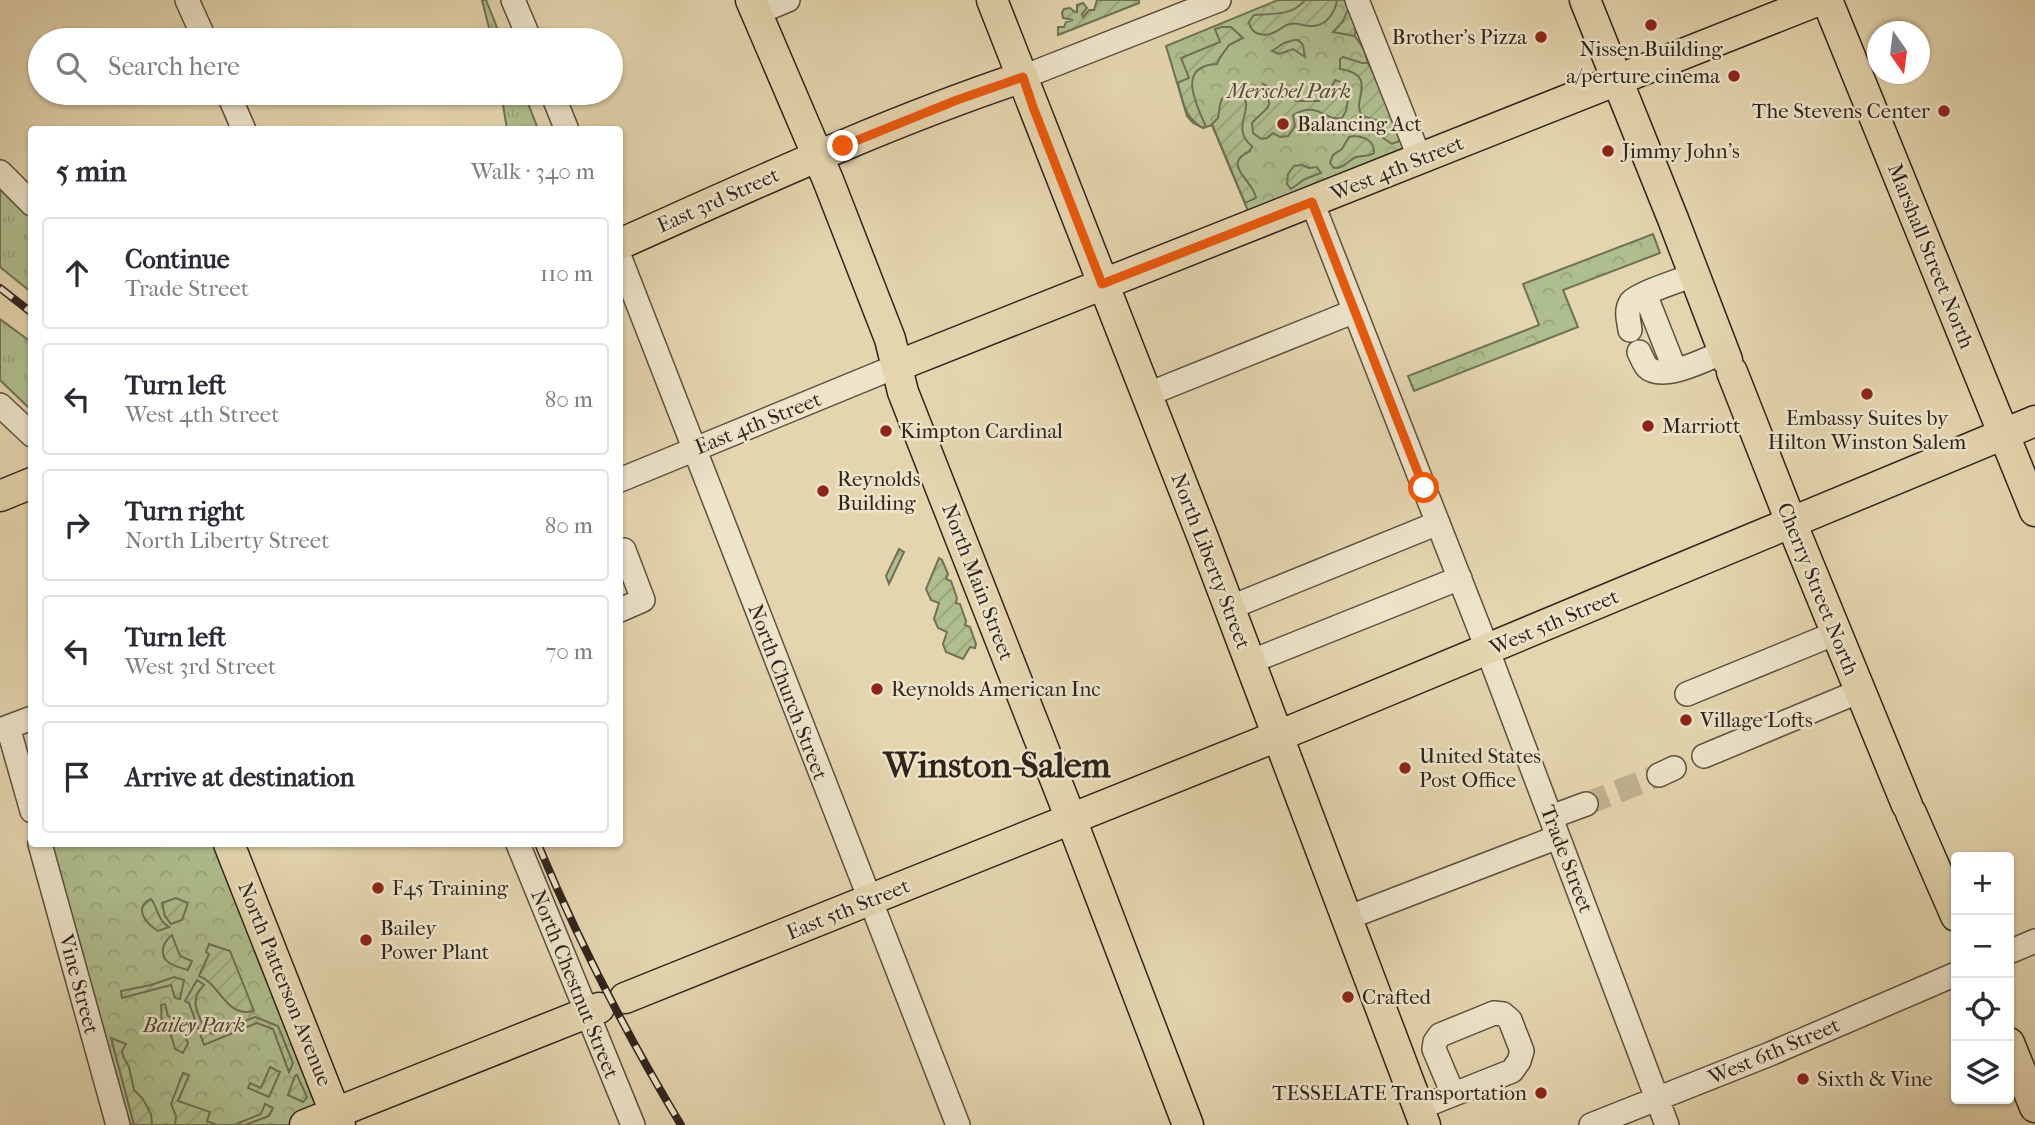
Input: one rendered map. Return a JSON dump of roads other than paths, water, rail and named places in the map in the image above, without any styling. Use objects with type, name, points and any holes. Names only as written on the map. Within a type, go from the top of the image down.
[{"type":"main road","name":"North Liberty Street","points":[[992,0],[1230,608],[1422,1117]]},
{"type":"main road","name":"Cherry Street North","points":[[1585,0],[1791,522],[1956,915]]},
{"type":"main road","name":"West 4th Street","points":[[897,366],[1819,0]]},
{"type":"main road","name":"Marshall Street North","points":[[1827,0],[2035,511]]},
{"type":"main road","name":"North Main Street","points":[[754,6],[890,339],[903,392],[1188,1125]]},
{"type":"main road","name":"East 3rd Street","points":[[623,243],[817,157],[957,100],[1023,77]]},
{"type":"main road","name":"West 5th Street","points":[[1071,819],[1278,736],[2035,421]]},
{"type":"main road","points":[[0,496],[28,484]]},
{"type":"main road","name":"East 5th Street","points":[[305,1125],[338,1119],[604,1007],[1071,819]]},
{"type":"main road","name":"North Patterson Avenue","points":[[230,847],[338,1119]]},
{"type":"main road","points":[[2014,1055],[2035,1107]]},
{"type":"street","points":[[187,0],[200,28]]},
{"type":"street","points":[[513,0],[525,28]]},
{"type":"street","points":[[754,6],[788,0]]},
{"type":"street","points":[[1023,77],[1219,0]]},
{"type":"street","points":[[1357,0],[1420,159]]},
{"type":"street","points":[[233,105],[242,126]]},
{"type":"street","points":[[557,105],[565,126]]},
{"type":"street","points":[[0,172],[28,200]]},
{"type":"street","name":"Trade Street","points":[[1312,202],[1488,649],[1667,1125]]},
{"type":"street","name":"North Church Street","points":[[623,266],[958,1125]]},
{"type":"street","points":[[1630,330],[1628,312],[1632,301],[1694,275]]},
{"type":"street","points":[[1645,294],[1675,370]]},
{"type":"street","points":[[1146,395],[1355,311]]},
{"type":"street","points":[[1639,352],[1647,367],[1658,373],[1727,361]]},
{"type":"street","name":"East 4th Street","points":[[623,479],[897,366]]},
{"type":"street","points":[[0,405],[28,431]]},
{"type":"street","points":[[1230,608],[1438,523]]},
{"type":"street","points":[[623,550],[643,600],[623,609]]},
{"type":"street","points":[[1250,662],[1460,578]]},
{"type":"street","points":[[1687,694],[1836,633]]},
{"type":"street","points":[[1704,756],[1860,691]]},
{"type":"street","points":[[28,720],[4,729],[28,799]]},
{"type":"street","points":[[1347,918],[1555,827],[1586,804]]},
{"type":"street","name":"Vine Street","points":[[41,847],[118,1125]]},
{"type":"street","name":"North Chestnut Street","points":[[520,847],[604,1007],[633,1125]]},
{"type":"street","points":[[2014,950],[2035,941]]},
{"type":"street","name":"West 6th Street","points":[[1591,1125],[1770,1054],[1951,976]]},
{"type":"street","points":[[1422,1117],[1453,1094]]},
{"type":"tunnel","points":[[1586,804],[1659,775]]},
{"type":"railway","points":[[0,288],[28,310]]},
{"type":"railway","points":[[539,847],[604,987],[681,1125]]},
{"type":"place","name":"Nissen Building","points":[[1651,25]]},
{"type":"place","name":"Brother's Pizza","points":[[1541,37]]},
{"type":"place","name":"a/perture cinema","points":[[1734,76]]},
{"type":"place","name":"The Stevens Center","points":[[1944,111]]},
{"type":"place","name":"Balancing Act","points":[[1283,124]]},
{"type":"place","name":"Jimmy John's","points":[[1608,151]]},
{"type":"place","name":"Embassy Suites by Hilton Winston Salem","points":[[1867,394]]},
{"type":"place","name":"Marriott","points":[[1648,426]]},
{"type":"place","name":"Kimpton Cardinal","points":[[886,431]]},
{"type":"place","name":"Reynolds Building","points":[[823,491]]},
{"type":"place","name":"Reynolds American Inc","points":[[877,689]]},
{"type":"place","name":"Village Lofts","points":[[1686,720]]},
{"type":"place","name":"United States Post Office","points":[[1405,768]]},
{"type":"place","name":"F45 Training","points":[[378,888]]},
{"type":"place","name":"Bailey Power Plant","points":[[366,940]]},
{"type":"place","name":"Crafted","points":[[1348,997]]},
{"type":"place","name":"Sixth & Vine","points":[[1803,1079]]},
{"type":"place","name":"TESSELATE Transportation","points":[[1541,1093]]},
{"type":"district","name":"Winston-Salem","points":[[997,765]]},
{"type":"park label","name":"Merschel Park","points":[[1289,91]]},
{"type":"park label","name":"Bailey Park","points":[[194,1025]]}]
